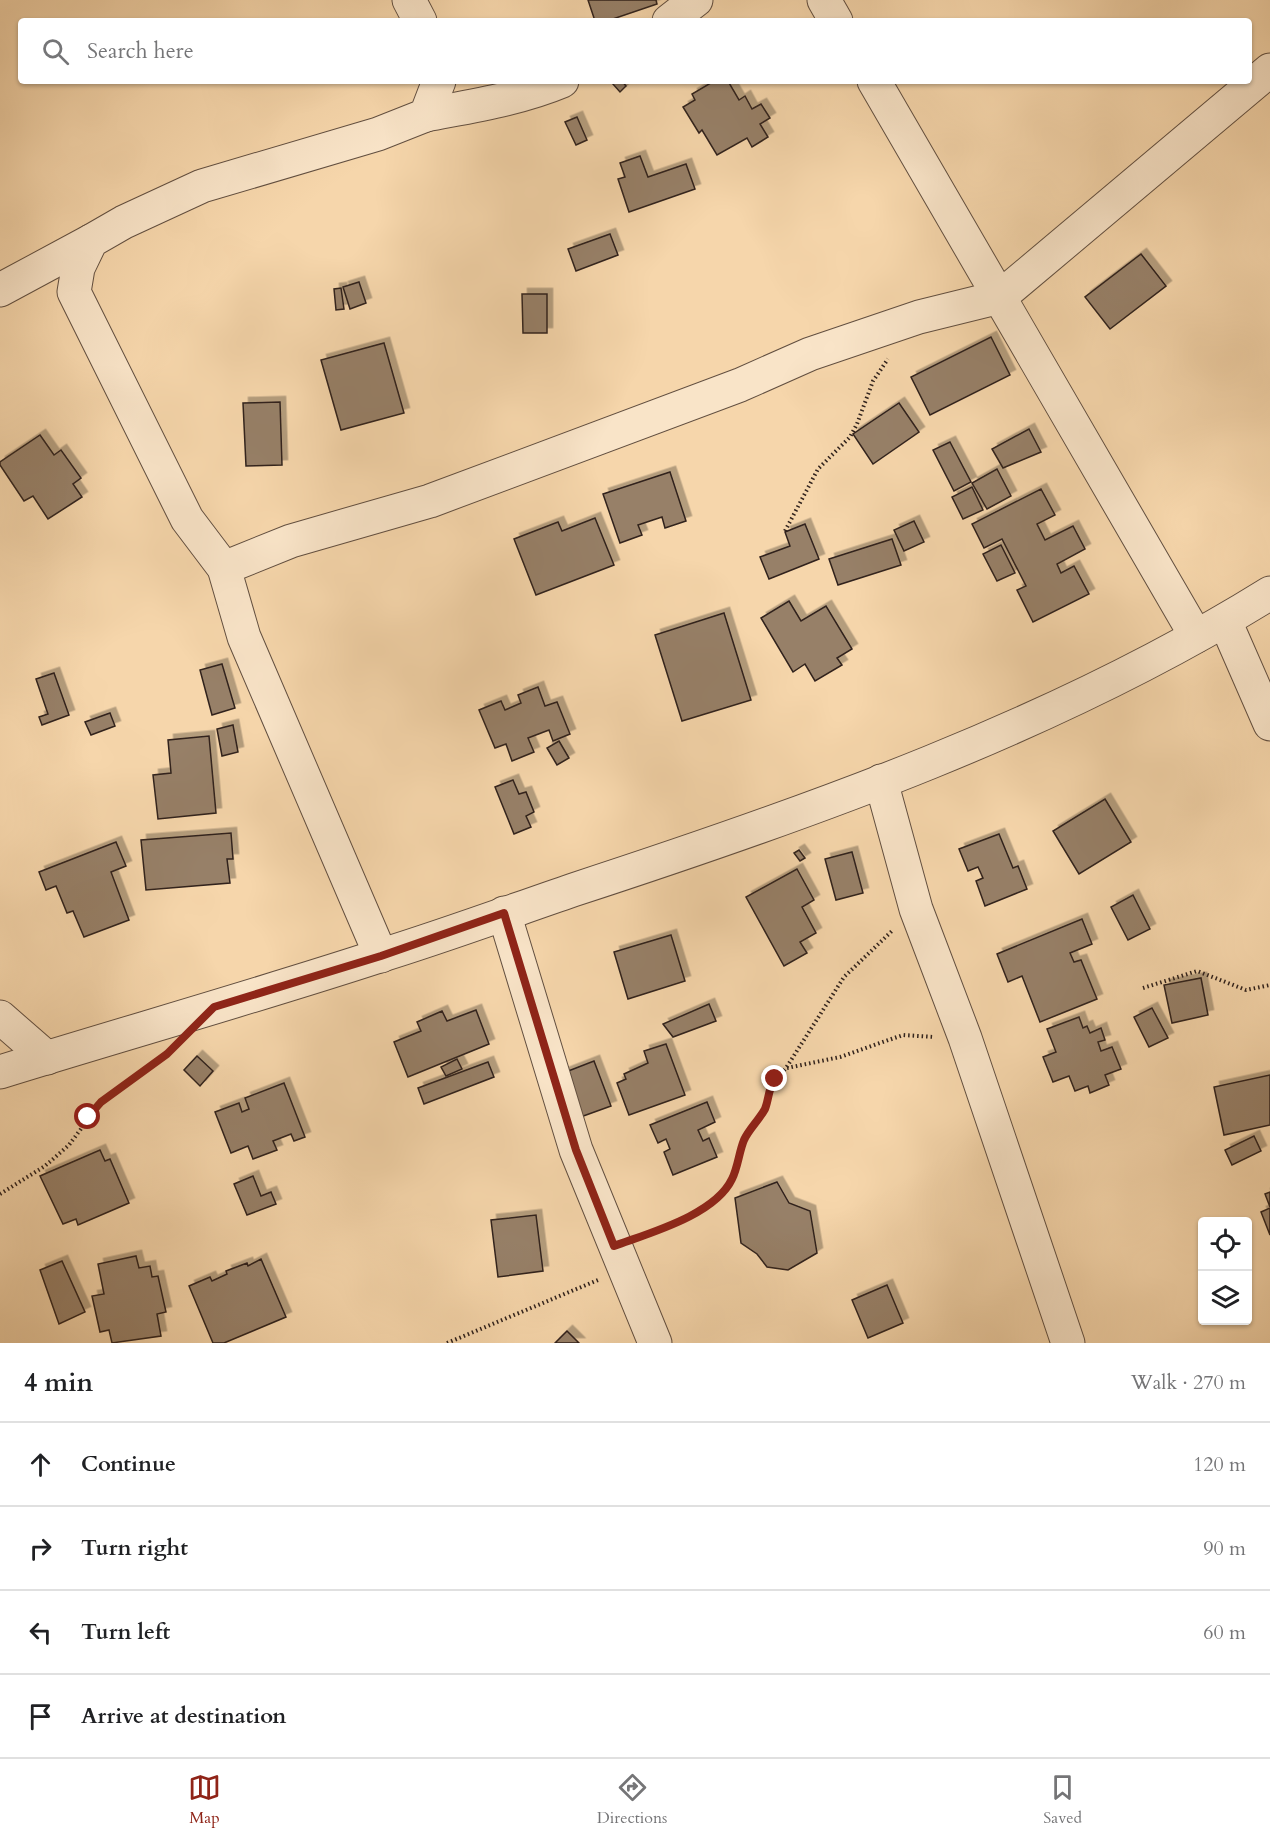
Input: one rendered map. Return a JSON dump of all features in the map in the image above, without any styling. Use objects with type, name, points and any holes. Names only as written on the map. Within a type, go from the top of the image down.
[{"type":"street","points":[[409,0],[418,18]]},
{"type":"street","points":[[673,18],[696,0]]},
{"type":"street","points":[[824,0],[834,18]]},
{"type":"street","points":[[224,568],[291,541],[430,501],[740,385],[810,354],[919,317],[1000,297],[1270,70]]},
{"type":"street","points":[[426,115],[438,84]]},
{"type":"street","points":[[465,84],[492,102]]},
{"type":"street","points":[[0,290],[124,222],[202,186],[378,134],[426,115],[492,102],[555,84]]},
{"type":"street","points":[[876,84],[1196,636]]},
{"type":"street","points":[[74,292],[78,268],[91,241]]},
{"type":"street","points":[[36,271],[74,292],[187,519],[224,568],[244,637],[381,956]]},
{"type":"street","points":[[0,1072],[381,956],[695,850],[881,781],[1056,709],[1225,621],[1270,593]]},
{"type":"street","points":[[1225,621],[1270,724]]},
{"type":"street","points":[[881,781],[916,909],[965,1038],[1068,1343]]},
{"type":"street","points":[[504,913],[576,1150],[655,1343]]},
{"type":"street","points":[[0,1017],[47,1058]]},
{"type":"path","points":[[785,531],[818,469],[850,437],[873,381],[919,317]]},
{"type":"path","points":[[447,1343],[619,1258],[720,1196],[731,1181],[745,1139],[765,1109],[770,1088],[786,1068],[844,977],[916,909]]},
{"type":"path","points":[[1143,988],[1197,971],[1246,990],[1270,986]]},
{"type":"path","points":[[786,1068],[840,1057],[903,1035],[965,1038]]},
{"type":"path","points":[[0,1194],[45,1166],[69,1145],[101,1102],[175,1046]]},
{"type":"building","points":[[588,0],[656,0],[657,4],[616,18],[594,18]]},
{"type":"building","points":[[613,84],[624,84],[626,86],[620,92]]},
{"type":"building","points":[[709,84],[730,84],[739,100],[745,96],[752,109],[761,104],[770,118],[760,124],[768,137],[752,147],[747,138],[717,155],[702,130],[699,133],[683,107],[695,100],[692,94]]},
{"type":"building","points":[[577,117],[587,140],[576,145],[565,122]]},
{"type":"building","points":[[640,156],[648,177],[686,164],[695,189],[629,212],[618,179],[625,177],[620,163]]},
{"type":"building","points":[[610,234],[618,255],[576,271],[568,249]]},
{"type":"building","points":[[1141,254],[1166,286],[1110,329],[1085,297]]},
{"type":"building","points":[[359,282],[366,303],[350,309],[343,287]]},
{"type":"building","points":[[341,288],[344,309],[336,310],[334,289]]},
{"type":"building","points":[[522,294],[547,294],[547,333],[523,333]]},
{"type":"building","points":[[991,337],[1010,375],[930,415],[911,377]]},
{"type":"building","points":[[384,343],[404,413],[341,430],[321,360]]},
{"type":"building","points":[[280,402],[282,465],[246,466],[243,403]]},
{"type":"building","points":[[899,403],[919,432],[873,464],[853,434]]},
{"type":"building","points":[[1029,429],[1041,452],[1003,468],[992,449]]},
{"type":"building","points":[[40,435],[54,455],[61,450],[81,478],[73,484],[82,497],[48,519],[33,496],[24,501],[0,465],[0,462]]},
{"type":"building","points":[[950,442],[971,482],[954,491],[933,450]]},
{"type":"building","points":[[997,469],[1011,496],[987,509],[972,483]]},
{"type":"building","points":[[670,472],[686,521],[665,528],[662,517],[638,525],[642,535],[620,543],[603,494]]},
{"type":"building","points":[[972,487],[983,510],[963,519],[952,497]]},
{"type":"building","points":[[1041,489],[1055,515],[1037,524],[1045,540],[1073,526],[1085,549],[1057,564],[1061,573],[1074,566],[1089,594],[1033,622],[1017,590],[1026,586],[1002,539],[984,548],[972,524]]},
{"type":"building","points":[[595,518],[614,565],[536,595],[514,539],[558,522],[562,531]]},
{"type":"building","points":[[914,521],[924,542],[904,551],[894,530]]},
{"type":"building","points":[[805,524],[819,559],[769,579],[760,557],[790,546],[785,532]]},
{"type":"building","points":[[892,539],[901,565],[838,585],[829,559]]},
{"type":"building","points":[[1001,545],[1015,573],[997,581],[983,554]]},
{"type":"building","points":[[789,601],[801,621],[826,606],[852,649],[837,658],[842,665],[815,681],[805,664],[793,672],[761,618]]},
{"type":"building","points":[[724,613],[751,700],[682,721],[655,635]]},
{"type":"building","points":[[222,664],[235,708],[212,715],[200,670]]},
{"type":"building","points":[[54,673],[69,715],[42,725],[39,717],[48,714],[36,679]]},
{"type":"building","points":[[538,687],[545,706],[557,702],[570,734],[553,741],[549,730],[528,738],[534,752],[512,761],[506,744],[495,748],[479,710],[501,701],[505,710],[521,703],[518,695]]},
{"type":"building","points":[[110,713],[115,726],[91,735],[85,722]]},
{"type":"building","points":[[233,725],[238,752],[222,756],[217,729]]},
{"type":"building","points":[[209,736],[216,813],[158,819],[153,775],[171,773],[168,740]]},
{"type":"building","points":[[559,741],[569,758],[557,765],[547,748]]},
{"type":"building","points":[[513,780],[519,794],[526,792],[534,812],[526,816],[531,827],[514,834],[495,787]]},
{"type":"building","points":[[1105,799],[1131,842],[1079,874],[1053,831]]},
{"type":"building","points":[[231,833],[233,859],[227,859],[230,883],[146,890],[141,840]]},
{"type":"building","points":[[999,834],[1013,868],[1018,866],[1027,889],[985,906],[976,881],[983,878],[978,867],[968,871],[959,849]]},
{"type":"building","points":[[116,842],[126,866],[111,872],[129,920],[84,937],[73,911],[67,913],[56,886],[46,890],[39,872]]},
{"type":"building","points":[[799,850],[805,858],[800,861],[794,853]]},
{"type":"building","points":[[852,852],[863,893],[836,900],[825,859]]},
{"type":"building","points":[[797,869],[814,900],[802,907],[816,933],[800,942],[807,953],[784,966],[746,897]]},
{"type":"building","points":[[1133,895],[1150,929],[1128,940],[1111,907]]},
{"type":"building","points":[[1082,919],[1092,944],[1070,953],[1074,962],[1081,960],[1097,999],[1040,1022],[1022,976],[1008,982],[997,954]]},
{"type":"building","points":[[671,935],[685,981],[628,999],[614,952]]},
{"type":"building","points":[[1201,978],[1208,1015],[1172,1023],[1164,985]]},
{"type":"building","points":[[709,1004],[716,1021],[673,1037],[663,1024]]},
{"type":"building","points":[[1152,1008],[1168,1038],[1149,1047],[1134,1017]]},
{"type":"building","points":[[476,1010],[489,1044],[408,1077],[394,1042],[421,1031],[417,1022],[442,1011],[447,1021]]},
{"type":"building","points":[[1079,1017],[1083,1028],[1087,1026],[1090,1033],[1101,1028],[1105,1040],[1098,1042],[1101,1051],[1112,1047],[1121,1069],[1105,1075],[1109,1085],[1090,1093],[1088,1086],[1075,1091],[1069,1076],[1053,1082],[1043,1057],[1056,1052],[1047,1029]]},
{"type":"building","points":[[666,1044],[685,1095],[629,1115],[617,1083],[626,1079],[624,1074],[648,1063],[644,1051]]},
{"type":"building","points":[[197,1056],[213,1071],[200,1086],[184,1070]]},
{"type":"building","points":[[457,1059],[462,1069],[446,1076],[441,1067]]},
{"type":"building","points":[[594,1061],[611,1106],[575,1119],[558,1075]]},
{"type":"building","points":[[488,1062],[494,1077],[424,1104],[418,1088]]},
{"type":"building","points":[[1270,1075],[1270,1125],[1224,1135],[1214,1087]]},
{"type":"building","points":[[284,1083],[305,1137],[294,1141],[291,1134],[273,1141],[277,1150],[253,1159],[248,1146],[231,1153],[215,1112],[239,1103],[242,1112],[249,1109],[245,1098]]},
{"type":"building","points":[[707,1102],[715,1122],[698,1130],[703,1141],[709,1138],[717,1157],[673,1175],[664,1152],[670,1149],[666,1139],[658,1143],[650,1125]]},
{"type":"building","points":[[1254,1136],[1261,1151],[1232,1165],[1225,1150]]},
{"type":"building","points":[[100,1150],[105,1161],[110,1159],[129,1203],[78,1225],[76,1219],[63,1224],[40,1176]]},
{"type":"building","points":[[253,1176],[261,1196],[271,1192],[276,1204],[247,1215],[234,1184]]},
{"type":"building","points":[[777,1182],[789,1203],[810,1211],[817,1253],[788,1270],[767,1267],[757,1254],[741,1243],[735,1198]]},
{"type":"building","points":[[1270,1192],[1270,1207],[1265,1194]]},
{"type":"building","points":[[1270,1208],[1270,1235],[1261,1212]]},
{"type":"building","points":[[536,1215],[543,1271],[498,1277],[491,1220]]},
{"type":"building","points":[[136,1256],[139,1268],[150,1266],[152,1277],[158,1276],[166,1312],[157,1314],[161,1336],[112,1343],[109,1330],[100,1332],[92,1296],[104,1294],[98,1264]]},
{"type":"building","points":[[261,1259],[286,1317],[224,1343],[213,1343],[189,1286],[210,1277],[212,1281],[227,1274],[226,1271],[247,1263],[248,1266]]},
{"type":"building","points":[[62,1261],[85,1312],[59,1324],[40,1270]]},
{"type":"building","points":[[887,1285],[903,1323],[868,1338],[852,1300]]},
{"type":"building","points":[[567,1331],[579,1343],[555,1343]]},
{"type":"route","points":[[88,1117],[101,1102],[123,1084],[167,1054],[214,1007],[381,956],[504,913],[576,1150],[614,1246],[671,1225],[707,1206],[720,1196],[731,1181],[745,1139],[765,1109],[768,1094],[775,1079]]}]
